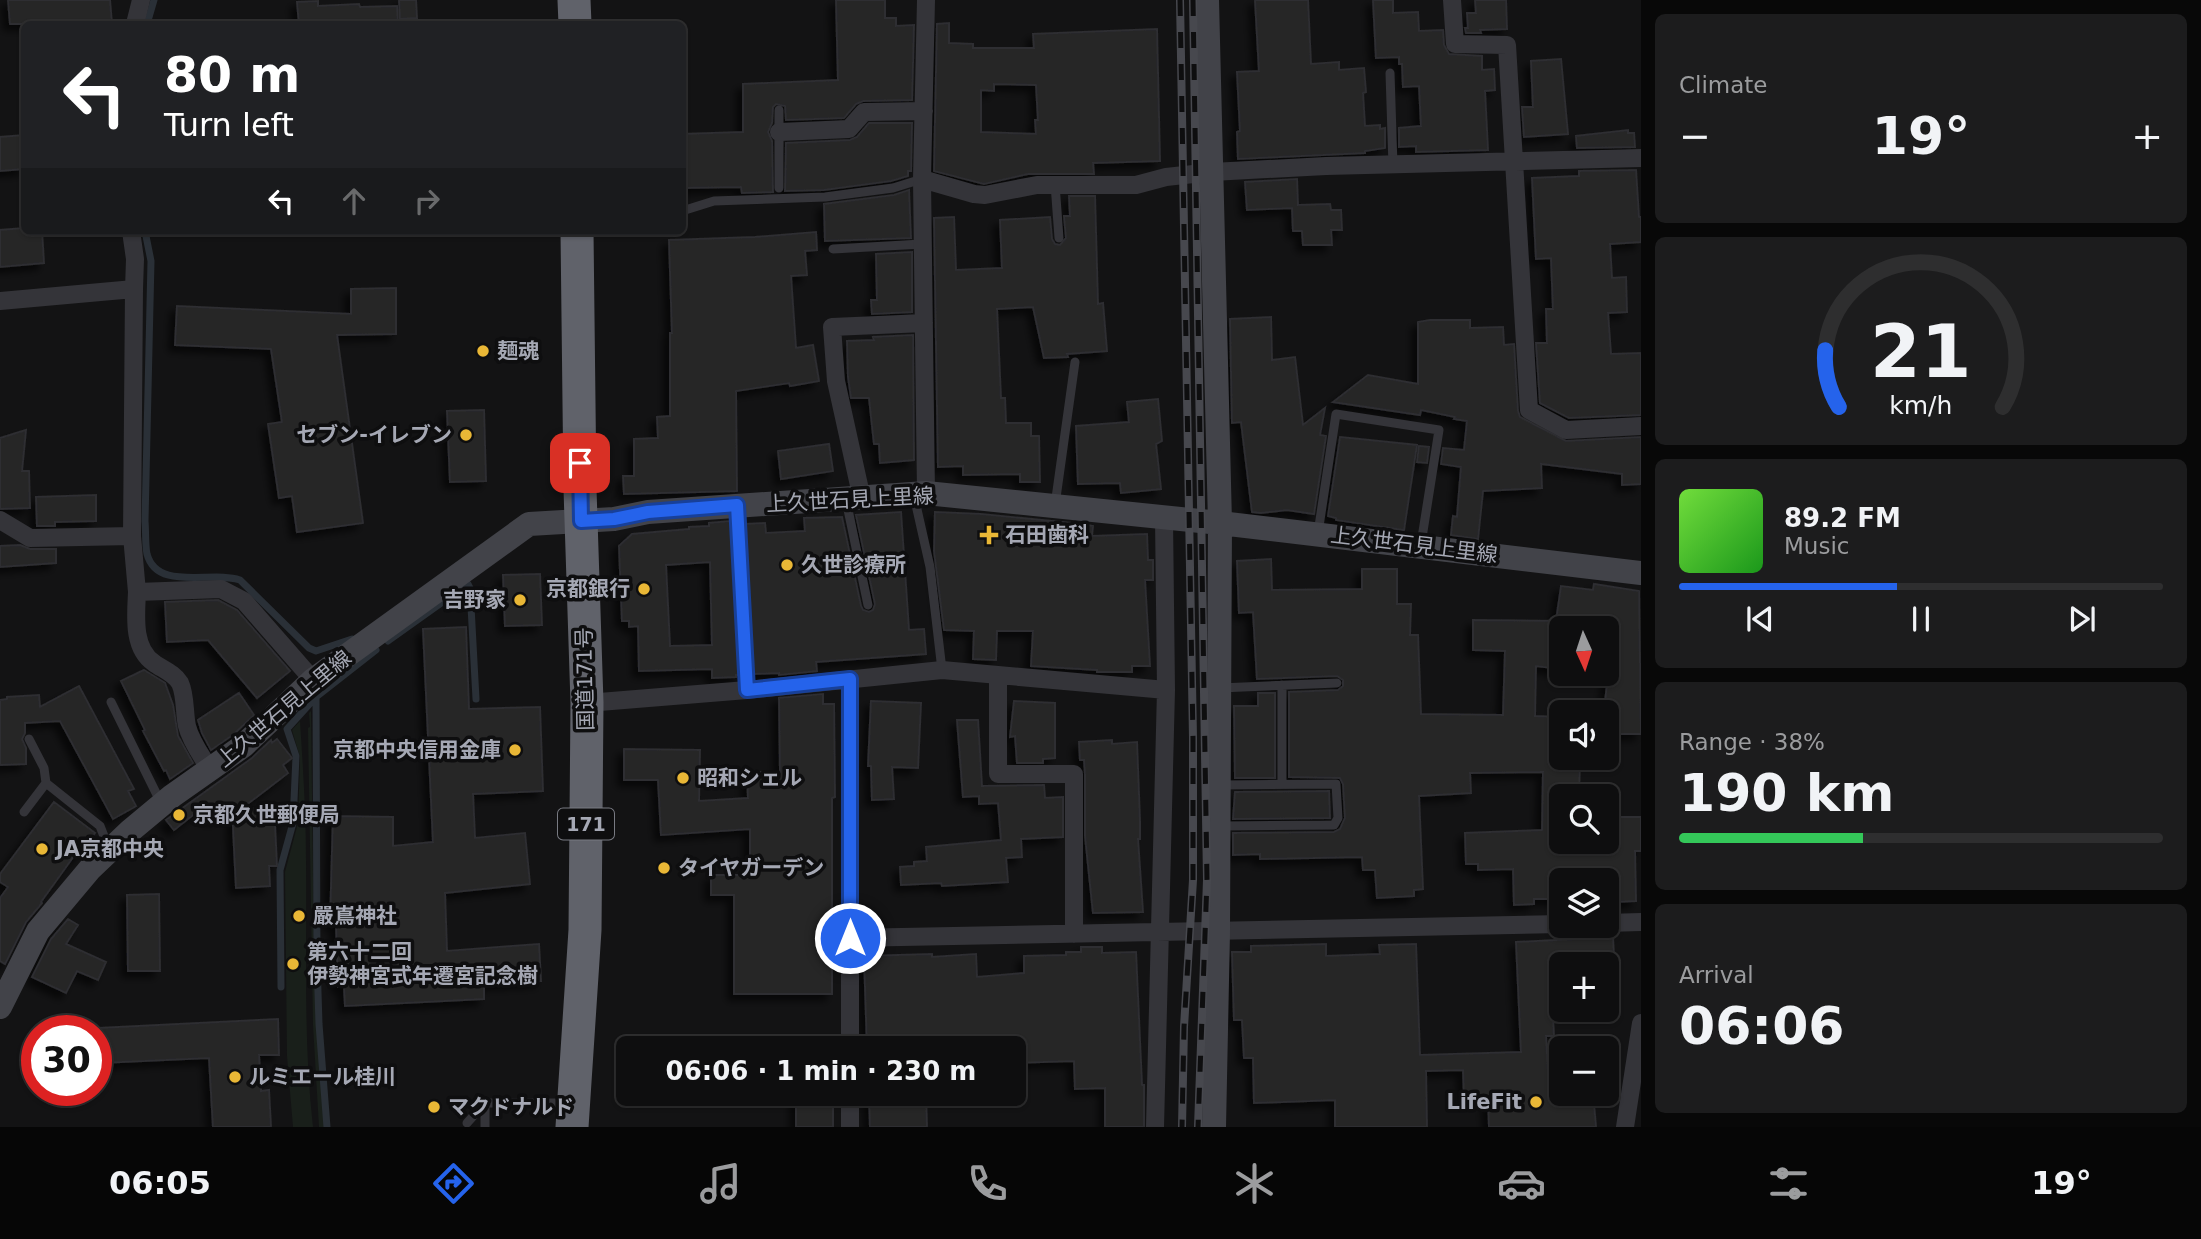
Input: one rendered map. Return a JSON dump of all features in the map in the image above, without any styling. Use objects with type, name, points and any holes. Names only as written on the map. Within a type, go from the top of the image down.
[{"type":"highway","points":[[574,0],[575,21]]},
{"type":"highway","name":"国道171号","points":[[573,1115],[585,930],[587,703],[581,521],[577,235]]},
{"type":"main road","points":[[1207,0],[1220,523],[1214,1127]]},
{"type":"main road","name":"上久世石見上里線","points":[[0,1007],[38,931],[110,850],[161,804],[243,746],[313,680],[529,524],[614,519],[648,512],[737,505],[920,494],[1421,545],[1641,573]]},
{"type":"street","points":[[136,21],[141,0]]},
{"type":"street","points":[[920,494],[926,0]]},
{"type":"street","points":[[1452,0],[1455,44],[1507,45],[1530,410],[1566,430],[1641,426]]},
{"type":"street","points":[[779,132],[849,129],[864,112],[923,111]]},
{"type":"street","points":[[922,179],[985,195],[1037,185],[1136,185],[1166,177],[1212,172],[1326,166],[1641,158]]},
{"type":"street","points":[[132,235],[135,259],[132,536],[140,649],[151,662],[175,677],[181,685],[191,738],[210,770]]},
{"type":"street","points":[[0,301],[134,289]]},
{"type":"street","points":[[854,499],[836,381],[832,327],[924,323]]},
{"type":"street","points":[[1155,1127],[1166,690],[1164,517]]},
{"type":"street","points":[[0,520],[30,538],[132,536]]},
{"type":"street","points":[[137,592],[221,589],[233,594],[244,601],[313,680]]},
{"type":"street","points":[[587,703],[942,670],[1166,690]]},
{"type":"street","points":[[998,675],[998,774],[1074,774],[1074,934]]},
{"type":"street","points":[[850,679],[850,1036]]},
{"type":"street","points":[[1619,923],[1641,922]]},
{"type":"street","points":[[850,938],[1549,924]]},
{"type":"street","points":[[1625,1127],[1641,1023]]},
{"type":"street","points":[[850,1106],[850,1127]]},
{"type":"lane","points":[[1391,73],[1392,166]]},
{"type":"lane","points":[[779,110],[779,188]]},
{"type":"lane","points":[[686,210],[715,201],[825,197],[893,188],[922,179]]},
{"type":"lane","points":[[1055,184],[1059,238]]},
{"type":"lane","points":[[833,249],[922,244]]},
{"type":"lane","points":[[1055,506],[1075,362]]},
{"type":"lane","points":[[1317,534],[1336,414],[1439,430],[1421,545]]},
{"type":"lane","points":[[920,494],[942,670]]},
{"type":"lane","points":[[854,499],[868,605]]},
{"type":"lane","points":[[737,505],[747,690]]},
{"type":"lane","points":[[1219,688],[1337,683]]},
{"type":"lane","points":[[1282,685],[1283,784]]},
{"type":"lane","points":[[111,702],[161,804]]},
{"type":"lane","points":[[24,813],[46,783],[44,768],[29,740]]},
{"type":"lane","points":[[46,783],[100,826],[110,850]]},
{"type":"lane","points":[[1219,785],[1336,784],[1338,818],[1334,825],[1219,826]]},
{"type":"lane","points":[[485,1103],[573,1115]]},
{"type":"lane","points":[[467,1123],[485,1103]]},
{"type":"lane","points":[[485,1103],[485,1127]]},
{"type":"shaded area","points":[[311,711],[314,960],[325,1127],[319,1127],[313,1025],[308,728]]},
{"type":"shaded area","points":[[300,721],[306,843],[307,1027],[313,1127],[293,1127],[287,1056],[285,872],[298,823],[300,757],[292,730]]},
{"type":"building","points":[[8,0],[110,0],[112,21],[21,21],[21,24],[10,24]]},
{"type":"building","points":[[399,0],[416,0],[417,18],[400,19]]},
{"type":"building","points":[[836,0],[885,0],[885,18],[896,18],[896,26],[914,25],[912,100],[863,101],[856,104],[844,118],[786,120],[785,106],[776,104],[768,132],[772,141],[773,192],[742,193],[741,187],[686,188],[686,134],[743,132],[743,84],[838,80]]},
{"type":"building","points":[[1255,0],[1308,0],[1311,64],[1339,62],[1339,70],[1364,68],[1365,126],[1380,125],[1380,129],[1385,128],[1385,148],[1365,153],[1238,159],[1237,132],[1240,131],[1237,72],[1259,71]]},
{"type":"building","points":[[1373,0],[1393,0],[1393,13],[1418,12],[1419,31],[1443,30],[1444,45],[1449,54],[1482,56],[1482,70],[1494,69],[1495,90],[1485,91],[1488,150],[1416,152],[1416,146],[1399,147],[1399,128],[1421,126],[1419,86],[1403,87],[1399,57],[1376,58]]},
{"type":"building","points":[[1475,0],[1506,0],[1507,29],[1466,33],[1467,13],[1476,13]]},
{"type":"building","points":[[318,1],[318,6],[397,6],[398,21],[299,21],[297,2]]},
{"type":"building","points":[[949,23],[949,43],[973,44],[973,48],[1034,48],[1033,34],[1157,29],[1160,161],[1093,163],[1094,174],[1028,174],[984,184],[934,171],[937,24]],"holes":[[[994,84],[1036,85],[1036,134],[981,132],[981,90],[994,91]]]},
{"type":"building","points":[[1561,59],[1568,134],[1524,137],[1522,107],[1533,107],[1531,61]]},
{"type":"building","points":[[869,123],[912,123],[911,171],[908,171],[908,176],[891,181],[824,190],[785,191],[786,143],[850,140],[857,137]]},
{"type":"building","points":[[1628,130],[1628,133],[1634,133],[1635,147],[1577,148],[1576,136]]},
{"type":"building","points":[[21,135],[21,169],[0,171],[0,137]]},
{"type":"building","points":[[1636,170],[1641,242],[1610,244],[1612,278],[1626,277],[1627,312],[1608,313],[1611,354],[1641,353],[1641,415],[1569,418],[1540,403],[1536,343],[1547,343],[1546,309],[1553,309],[1551,258],[1536,259],[1532,178],[1579,176],[1579,171]]},
{"type":"building","points":[[1297,179],[1298,205],[1330,204],[1331,210],[1341,210],[1342,230],[1331,230],[1332,245],[1303,245],[1302,231],[1293,231],[1292,208],[1247,210],[1245,182]]},
{"type":"building","points":[[909,190],[911,238],[825,241],[824,204],[894,195]]},
{"type":"building","points":[[1069,196],[1095,196],[1098,304],[1103,303],[1107,351],[1044,358],[1033,307],[997,309],[1001,398],[1005,398],[1006,423],[1031,423],[1031,436],[1039,436],[1040,482],[1020,482],[1020,474],[963,475],[963,466],[938,467],[934,218],[954,217],[956,270],[1002,268],[1000,220],[1050,217],[1052,239],[1055,244],[1060,245],[1066,238],[1064,216],[1070,216]]},
{"type":"building","points":[[21,228],[21,235],[42,235],[44,263],[0,267],[0,230]]},
{"type":"building","points":[[816,232],[817,250],[805,251],[807,275],[791,276],[796,348],[813,345],[819,381],[736,391],[737,491],[624,494],[623,476],[634,476],[634,439],[658,438],[657,417],[670,416],[672,333],[669,240]]},
{"type":"building","points":[[912,252],[912,312],[872,314],[871,300],[877,300],[876,254]]},
{"type":"building","points":[[396,288],[396,334],[337,335],[363,523],[297,532],[292,496],[279,498],[268,424],[282,422],[271,349],[175,345],[177,306],[351,314],[351,289]]},
{"type":"building","points":[[1271,317],[1272,360],[1295,357],[1303,425],[1325,408],[1320,435],[1326,436],[1314,514],[1287,510],[1252,512],[1241,422],[1232,423],[1230,319]]},
{"type":"building","points":[[1470,320],[1470,328],[1503,327],[1504,345],[1514,344],[1520,417],[1566,441],[1641,437],[1641,484],[1622,485],[1622,474],[1541,464],[1542,488],[1483,491],[1478,539],[1451,535],[1453,516],[1457,517],[1461,467],[1441,464],[1443,448],[1464,450],[1467,421],[1421,410],[1420,415],[1333,402],[1368,375],[1418,384],[1418,322]]},
{"type":"building","points":[[913,335],[914,460],[880,463],[879,444],[874,444],[869,398],[851,398],[847,341]]},
{"type":"building","points":[[1158,399],[1162,441],[1156,444],[1161,489],[1121,493],[1120,483],[1078,484],[1076,426],[1129,422],[1127,402]]},
{"type":"building","name":"セブン-イレブン","points":[[484,410],[486,481],[450,482],[447,411]]},
{"type":"building","points":[[26,430],[22,471],[29,471],[30,508],[0,509],[0,438]]},
{"type":"building","points":[[1340,437],[1417,445],[1404,530],[1336,520],[1328,516]]},
{"type":"building","points":[[829,444],[833,471],[781,479],[778,451]]},
{"type":"building","points":[[1419,446],[1429,447],[1427,463],[1417,462]]},
{"type":"building","points":[[96,495],[96,521],[55,522],[55,526],[37,526],[36,497]]},
{"type":"building","points":[[901,512],[909,630],[924,629],[926,654],[816,662],[817,671],[779,675],[753,674],[745,524],[765,523],[766,533],[805,531],[804,518],[842,517],[861,606],[869,612],[875,604],[856,515]]},
{"type":"building","points":[[935,512],[1082,524],[1093,526],[1092,536],[1147,534],[1148,560],[1153,560],[1153,580],[1145,580],[1150,666],[1132,666],[1132,672],[1097,672],[1031,666],[1033,631],[997,631],[996,660],[973,659],[974,631],[944,630],[934,551]]},
{"type":"building","points":[[731,521],[739,675],[712,678],[712,669],[639,671],[638,626],[629,627],[629,621],[622,621],[619,546],[632,534],[689,529],[709,526],[709,523]],"holes":[[[710,562],[712,645],[670,646],[666,565]]]},
{"type":"building","points":[[20,545],[30,549],[56,549],[56,563],[0,567],[0,546]]},
{"type":"building","points":[[1271,559],[1272,590],[1362,589],[1362,569],[1397,569],[1397,604],[1411,604],[1410,635],[1418,635],[1421,714],[1503,715],[1505,651],[1473,650],[1473,620],[1549,621],[1549,668],[1536,666],[1535,716],[1549,717],[1549,770],[1580,770],[1579,784],[1549,784],[1549,854],[1619,854],[1619,817],[1641,817],[1641,851],[1635,851],[1636,901],[1619,902],[1619,868],[1549,868],[1549,899],[1534,899],[1534,904],[1514,905],[1513,869],[1478,870],[1478,864],[1466,864],[1465,833],[1542,830],[1543,772],[1470,773],[1471,793],[1419,796],[1423,889],[1414,890],[1414,896],[1377,898],[1375,870],[1363,870],[1362,857],[1260,859],[1260,854],[1233,855],[1233,833],[1334,832],[1340,829],[1345,818],[1343,784],[1340,778],[1289,777],[1289,692],[1338,690],[1343,686],[1343,680],[1337,676],[1257,679],[1253,612],[1239,613],[1237,561]]},
{"type":"building","name":"吉野家","points":[[540,574],[542,625],[505,626],[503,575]]},
{"type":"building","points":[[1594,584],[1639,591],[1641,734],[1619,734],[1619,700],[1605,700],[1607,686],[1619,686],[1619,616],[1557,616],[1561,586],[1593,590]]},
{"type":"building","points":[[218,600],[237,610],[290,671],[257,698],[208,640],[167,642],[165,602]]},
{"type":"building","points":[[466,627],[469,709],[540,707],[543,791],[473,794],[475,838],[525,833],[530,884],[445,893],[447,951],[539,944],[541,981],[484,984],[484,999],[345,1006],[344,987],[338,987],[336,924],[330,924],[333,816],[393,817],[393,846],[433,842],[423,629]]},
{"type":"building","points":[[144,670],[165,683],[173,705],[178,736],[193,763],[170,779],[143,731],[145,730],[121,681]]},
{"type":"building","points":[[79,686],[134,789],[128,791],[136,806],[113,819],[60,721],[25,723],[22,739],[26,748],[26,764],[0,765],[0,700],[39,695],[40,707]]},
{"type":"building","points":[[239,693],[254,715],[234,734],[211,750],[198,720]]},
{"type":"building","points":[[1258,693],[1275,693],[1275,778],[1235,778],[1234,706],[1258,706]]},
{"type":"building","points":[[823,694],[823,704],[834,704],[832,994],[734,994],[734,895],[711,895],[711,875],[750,875],[750,829],[661,835],[658,780],[624,780],[624,749],[700,750],[699,801],[748,798],[747,772],[780,772],[779,698]]},
{"type":"building","points":[[871,701],[921,703],[918,768],[892,767],[894,799],[872,800],[871,766],[868,766]]},
{"type":"building","points":[[1014,701],[1055,703],[1055,758],[1043,759],[1043,763],[1017,763],[1015,736],[1010,737]]},
{"type":"building","points":[[957,720],[978,720],[982,786],[1044,785],[1045,798],[1063,797],[1063,837],[1021,839],[1022,857],[1006,858],[1008,882],[942,886],[941,883],[901,885],[900,867],[927,861],[926,847],[1001,840],[998,803],[979,804],[979,796],[963,797]]},
{"type":"building","points":[[277,739],[292,758],[283,765],[288,773],[241,809],[284,807],[284,825],[275,825],[277,866],[269,866],[270,886],[236,888],[232,807],[213,820],[205,809],[199,813],[198,811],[174,830],[166,820],[252,758],[271,740],[272,743]]},
{"type":"building","points":[[1112,740],[1112,744],[1137,742],[1140,821],[1138,839],[1143,912],[1093,913],[1085,836],[1084,760],[1080,760],[1079,742]]},
{"type":"building","points":[[1329,791],[1330,818],[1233,819],[1235,792]]},
{"type":"building","name":"JA京都中央","points":[[54,802],[95,833],[77,858],[74,856],[26,922],[5,964],[0,961],[0,898],[8,887],[0,882],[0,874]]},
{"type":"building","points":[[159,894],[160,971],[128,971],[127,895]]},
{"type":"building","points":[[68,919],[78,925],[66,944],[106,962],[98,980],[77,971],[66,993],[32,977],[51,939]]},
{"type":"building","points":[[1613,938],[1614,952],[1549,952],[1549,1022],[1553,1022],[1554,1036],[1546,1036],[1549,1106],[1594,1106],[1596,1127],[1489,1127],[1488,1097],[1464,1098],[1463,1070],[1426,1071],[1427,1127],[1335,1127],[1335,1100],[1254,1103],[1253,1058],[1244,1058],[1242,1020],[1234,1020],[1232,952],[1251,952],[1251,946],[1326,944],[1326,956],[1380,954],[1379,945],[1416,944],[1420,1055],[1521,1052],[1516,942]]},
{"type":"building","points":[[1081,947],[1102,947],[1102,953],[1136,952],[1144,1127],[1105,1127],[1105,1088],[1075,1089],[1074,1061],[1026,1063],[1026,1036],[867,1036],[864,956],[932,954],[932,957],[976,954],[977,977],[1024,973],[1024,956],[1081,952]]},
{"type":"building","name":"ルミエール桂川","points":[[278,1019],[279,1055],[259,1055],[261,1091],[269,1090],[271,1127],[213,1127],[209,1058],[112,1062],[112,1027]]},
{"type":"building","points":[[796,1106],[833,1106],[833,1127],[796,1127]]},
{"type":"building","points":[[869,1106],[926,1106],[927,1127],[870,1127]]},
{"type":"waterway","points":[[148,21],[154,0]]},
{"type":"waterway","points":[[146,235],[151,261],[145,521],[147,554],[153,566],[162,573],[173,576],[240,580],[309,648],[316,651],[352,639]]},
{"type":"waterway","points":[[388,641],[468,584],[476,699]]},
{"type":"waterway","points":[[327,1127],[317,960],[316,697],[376,650]]},
{"type":"waterway","points":[[281,987],[280,870],[293,823],[296,756],[287,729],[316,697]]},
{"type":"railway","points":[[1180,0],[1193,738],[1193,880],[1184,1027],[1182,1127]]},
{"type":"railway","points":[[1193,0],[1207,880],[1198,1127]]},
{"type":"place","name":"麺魂","points":[[483,351]]},
{"type":"place","name":"セブン-イレブン","points":[[466,435]]},
{"type":"place","name":"石田歯科","points":[[989,535]]},
{"type":"place","name":"久世診療所","points":[[787,565]]},
{"type":"place","name":"京都銀行","points":[[644,589]]},
{"type":"place","name":"吉野家","points":[[520,600]]},
{"type":"place","name":"京都中央信用金庫","points":[[515,750]]},
{"type":"place","name":"昭和シェル","points":[[683,778]]},
{"type":"place","name":"京都久世郵便局","points":[[179,815]]},
{"type":"place","name":"JA京都中央","points":[[42,849]]},
{"type":"place","name":"タイヤガーデン","points":[[664,868]]},
{"type":"place","name":"嚴嶌神社","points":[[299,916]]},
{"type":"place","name":"第六十二回 伊勢神宮式年遷宮記念樹","points":[[293,964]]},
{"type":"place","name":"ルミエール桂川","points":[[235,1077]]},
{"type":"place","name":"LifeFit","points":[[1536,1102]]},
{"type":"place","name":"マクドナルド","points":[[434,1107]]},
{"type":"route","points":[[580,463],[581,521],[614,519],[648,512],[737,505],[747,690],[850,679],[850,938]]}]
